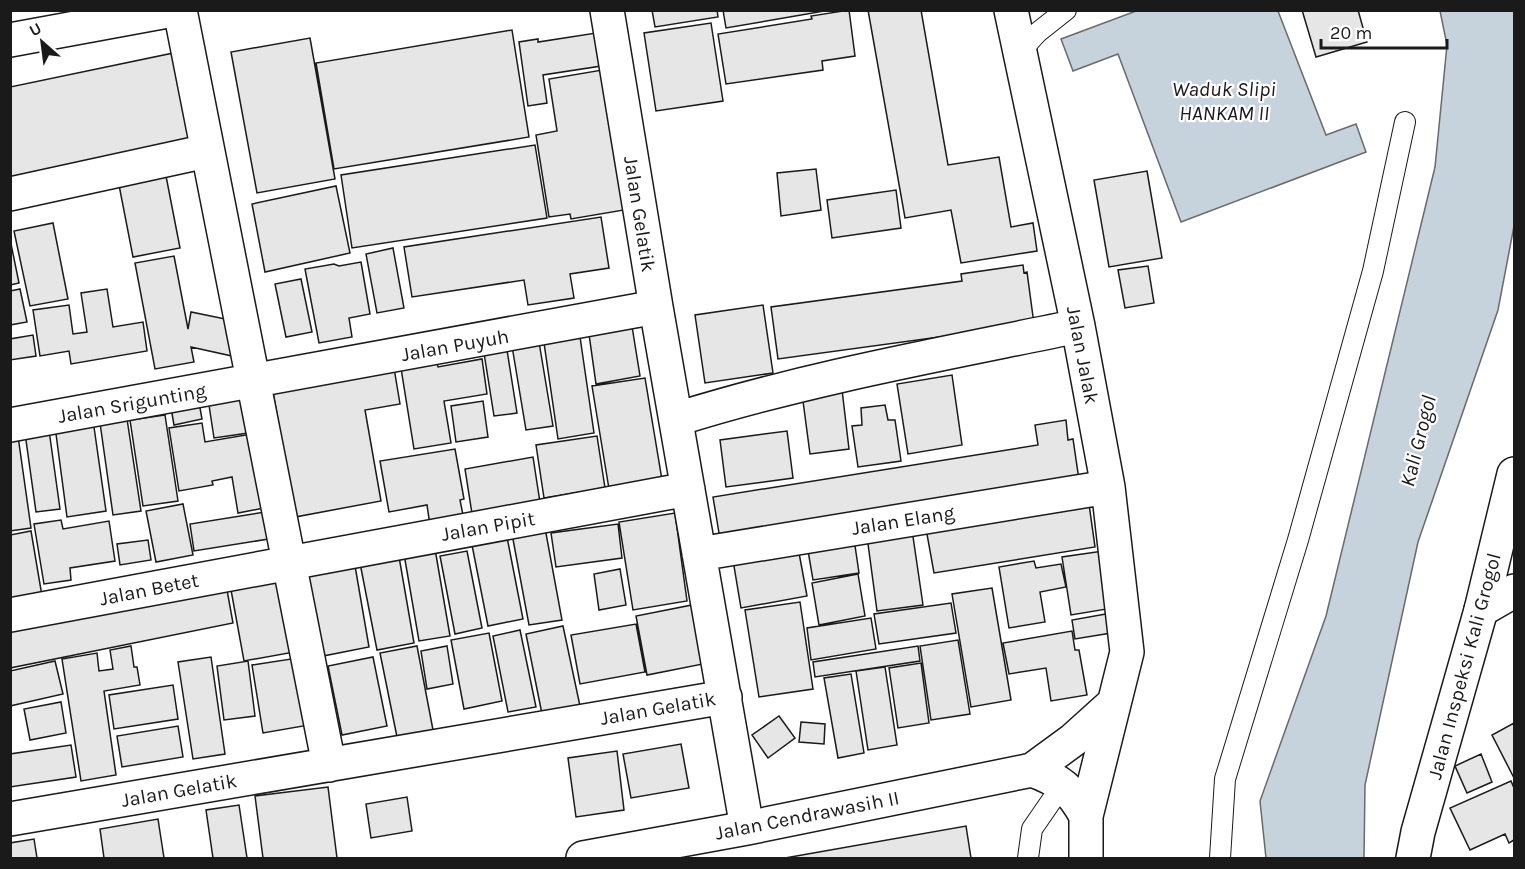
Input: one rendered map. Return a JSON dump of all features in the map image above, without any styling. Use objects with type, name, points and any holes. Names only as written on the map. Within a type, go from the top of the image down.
[{"type":"street","points":[[10,40],[173,10]]},
{"type":"street","points":[[180,10],[329,765]]},
{"type":"street","name":"Jalan Gelatik","points":[[10,819],[725,697],[656,308],[607,10]]},
{"type":"street","name":"Jalan Jalak","points":[[1011,10],[1078,326],[1108,487],[1127,651],[1086,816],[1086,858]]},
{"type":"street","points":[[10,194],[207,152]]},
{"type":"street","name":"Jalan Puyuh","points":[[254,381],[656,308]]},
{"type":"street","points":[[677,419],[735,401],[828,378],[1078,326]]},
{"type":"street","name":"Jalan Srigunting","points":[[10,425],[254,381]]},
{"type":"street","name":"Jalan Inspeksi Kali Grogol","points":[[1413,858],[1418,832],[1481,610],[1515,474]]},
{"type":"street","name":"Jalan Elang","points":[[699,554],[1108,487]]},
{"type":"street","name":"Jalan Pipit","points":[[288,563],[688,489]]},
{"type":"street","name":"Jalan Betet","points":[[10,615],[288,563]]},
{"type":"street","points":[[1481,610],[1515,591]]},
{"type":"street","points":[[725,697],[747,828]]},
{"type":"street","name":"Jalan Cendrawasih II","points":[[583,858],[747,828],[1032,770],[1073,740],[1114,703]]},
{"type":"street","points":[[1032,770],[1063,784],[1077,799],[1086,816]]},
{"type":"lane","points":[[1019,53],[1037,33],[1066,10]]},
{"type":"lane","points":[[1220,858],[1225,779],[1298,540],[1374,271],[1405,122]]},
{"type":"lane","points":[[1028,858],[1032,829],[1063,784]]},
{"type":"water","name":"Waduk Slipi HANKAM II","points":[[1136,11],[1278,11],[1326,135],[1356,124],[1366,152],[1181,222],[1118,54],[1073,71],[1061,39]]},
{"type":"water","name":"Kali Grogol","points":[[1440,11],[1514,11],[1514,226],[1498,310],[1418,542],[1365,785],[1364,858],[1266,858],[1260,801],[1326,616],[1435,167],[1447,45]]},
{"type":"building","points":[[652,10],[717,10],[718,17],[655,27]]},
{"type":"building","points":[[723,10],[830,10],[726,28]]},
{"type":"building","points":[[849,10],[855,56],[822,61],[823,70],[726,84],[718,34],[812,19],[811,16]]},
{"type":"building","points":[[868,10],[921,10],[948,165],[999,157],[1011,227],[1033,223],[1037,251],[961,263],[951,210],[905,218]]},
{"type":"building","points":[[1302,10],[1358,10],[1367,42],[1316,57]]},
{"type":"building","points":[[711,23],[723,101],[656,111],[644,33]]},
{"type":"building","points":[[512,30],[529,137],[334,169],[316,63]]},
{"type":"building","points":[[596,33],[601,66],[543,75],[547,103],[528,106],[519,42],[538,39],[538,42]]},
{"type":"building","points":[[310,38],[335,179],[257,193],[231,52]]},
{"type":"building","points":[[183,51],[201,138],[10,177],[10,87]]},
{"type":"building","points":[[602,70],[624,210],[571,219],[570,214],[549,217],[536,135],[557,131],[549,79]]},
{"type":"building","points":[[535,145],[547,218],[352,248],[341,175]]},
{"type":"building","points":[[816,169],[821,210],[781,216],[777,173]]},
{"type":"building","points":[[1147,171],[1162,258],[1109,267],[1094,180]]},
{"type":"building","points":[[166,176],[180,248],[133,257],[119,185]]},
{"type":"building","points":[[336,186],[350,253],[265,272],[252,204]]},
{"type":"building","points":[[896,190],[901,228],[832,238],[827,200]]},
{"type":"building","points":[[601,217],[609,268],[570,274],[574,298],[528,305],[524,280],[412,297],[404,247]]},
{"type":"building","points":[[53,223],[68,299],[30,306],[14,231]]},
{"type":"building","points":[[10,239],[19,283],[10,285]]},
{"type":"building","points":[[393,248],[404,308],[377,313],[366,254]]},
{"type":"building","points":[[174,256],[188,329],[191,312],[240,322],[232,356],[191,347],[194,362],[155,369],[135,263]]},
{"type":"building","points":[[361,262],[370,314],[349,318],[352,337],[319,343],[305,269]]},
{"type":"building","points":[[1023,265],[1024,273],[1027,272],[1034,324],[778,359],[771,307],[962,281],[961,274]]},
{"type":"building","points":[[1148,266],[1154,303],[1125,308],[1118,270]]},
{"type":"building","points":[[301,279],[312,332],[286,337],[275,284]]},
{"type":"building","points":[[20,289],[27,322],[10,325],[10,291]]},
{"type":"building","points":[[107,289],[113,327],[143,322],[147,351],[71,364],[69,351],[40,356],[33,310],[69,305],[73,334],[87,332],[81,293]]},
{"type":"building","points":[[763,305],[773,373],[705,383],[695,315]]},
{"type":"building","points":[[631,320],[640,376],[596,384],[588,327]]},
{"type":"building","points":[[579,330],[594,433],[558,439],[543,336]]},
{"type":"building","points":[[33,335],[36,356],[10,360],[10,339]]},
{"type":"building","points":[[538,336],[553,426],[526,430],[511,340]]},
{"type":"building","points":[[507,350],[517,413],[494,416],[484,353]]},
{"type":"building","points":[[435,355],[438,367],[482,359],[487,394],[444,401],[451,443],[414,449],[400,362]]},
{"type":"building","points":[[393,362],[400,404],[365,410],[381,501],[295,517],[273,392]]},
{"type":"building","points":[[952,375],[962,445],[908,454],[897,384]]},
{"type":"building","points":[[645,378],[664,492],[611,501],[592,386]]},
{"type":"building","points":[[841,381],[849,449],[810,454],[801,386]]},
{"type":"building","points":[[247,386],[255,432],[214,438],[207,392]]},
{"type":"building","points":[[198,397],[202,419],[174,425],[170,402]]},
{"type":"building","points":[[483,401],[488,437],[456,442],[451,406]]},
{"type":"building","points":[[885,405],[888,420],[895,420],[901,461],[858,467],[852,426],[862,425],[861,408]]},
{"type":"building","points":[[92,413],[106,511],[67,517],[54,419]]},
{"type":"building","points":[[165,415],[178,501],[143,506],[130,420]]},
{"type":"building","points":[[127,419],[141,511],[113,515],[100,423]]},
{"type":"building","points":[[1066,420],[1068,440],[1073,439],[1079,480],[720,539],[713,497],[1038,445],[1035,425]]},
{"type":"building","points":[[48,423],[60,509],[36,512],[24,426]]},
{"type":"building","points":[[202,423],[205,442],[258,433],[269,507],[238,513],[232,477],[212,481],[213,485],[179,491],[169,428]]},
{"type":"building","points":[[17,429],[31,528],[10,531],[10,430]]},
{"type":"building","points":[[787,431],[793,478],[726,487],[720,440]]},
{"type":"building","points":[[597,436],[605,488],[544,498],[536,445]]},
{"type":"building","points":[[455,449],[464,499],[460,500],[465,525],[431,532],[427,505],[389,512],[380,461]]},
{"type":"building","points":[[533,457],[541,509],[473,520],[465,469]]},
{"type":"building","points":[[1088,497],[1095,547],[934,573],[925,523]]},
{"type":"building","points":[[183,504],[193,555],[156,562],[146,511]]},
{"type":"building","points":[[271,511],[275,538],[194,551],[190,524]]},
{"type":"building","points":[[675,513],[687,601],[633,610],[619,522]]},
{"type":"building","points":[[61,520],[63,529],[109,521],[115,561],[70,568],[71,580],[44,584],[34,524]]},
{"type":"building","points":[[911,523],[923,605],[877,611],[866,529]]},
{"type":"building","points":[[618,524],[622,558],[556,567],[551,533]]},
{"type":"building","points":[[545,528],[562,620],[529,625],[512,534]]},
{"type":"building","points":[[31,531],[42,596],[10,602],[10,535]]},
{"type":"building","points":[[506,532],[523,619],[488,626],[471,540]]},
{"type":"building","points":[[853,532],[859,573],[813,580],[806,539]]},
{"type":"building","points":[[148,540],[151,560],[120,565],[117,544]]},
{"type":"building","points":[[797,542],[807,596],[741,608],[732,554]]},
{"type":"building","points":[[435,549],[450,636],[419,641],[404,554]]},
{"type":"building","points":[[1110,550],[1119,607],[1071,615],[1062,557]]},
{"type":"building","points":[[398,551],[414,643],[377,650],[359,558]]},
{"type":"building","points":[[467,551],[482,628],[455,634],[440,556]]},
{"type":"building","points":[[354,560],[369,647],[318,657],[302,569]]},
{"type":"building","points":[[1034,561],[1036,568],[1061,564],[1066,587],[1040,592],[1045,622],[1009,628],[999,567]]},
{"type":"building","points":[[286,569],[300,651],[244,661],[229,579]]},
{"type":"building","points":[[620,569],[626,605],[599,610],[594,574]]},
{"type":"building","points":[[858,574],[865,616],[819,625],[812,583]]},
{"type":"building","points":[[225,579],[233,623],[10,668],[10,623]]},
{"type":"building","points":[[992,588],[1011,700],[971,707],[952,594]]},
{"type":"building","points":[[800,602],[813,689],[759,697],[745,610]]},
{"type":"building","points":[[951,603],[956,633],[879,644],[874,614]]},
{"type":"building","points":[[692,605],[703,664],[647,675],[636,616]]},
{"type":"building","points":[[1117,612],[1111,633],[1075,639],[1072,620]]},
{"type":"building","points":[[871,618],[876,649],[811,660],[807,628]]},
{"type":"building","points":[[636,624],[645,672],[580,684],[571,635]]},
{"type":"building","points":[[563,626],[580,706],[542,714],[526,634]]},
{"type":"building","points":[[520,630],[536,707],[508,712],[493,636]]},
{"type":"building","points":[[1072,631],[1075,650],[1079,650],[1087,695],[1051,701],[1046,668],[1009,674],[1003,643]]},
{"type":"building","points":[[489,633],[502,701],[464,709],[451,640]]},
{"type":"building","points":[[958,640],[970,714],[931,720],[920,646]]},
{"type":"building","points":[[131,646],[140,685],[104,691],[116,775],[81,781],[62,659],[97,653],[99,671],[113,669],[110,650]]},
{"type":"building","points":[[417,646],[433,730],[397,737],[380,653]]},
{"type":"building","points":[[447,646],[453,684],[427,689],[421,651]]},
{"type":"building","points":[[918,646],[920,661],[815,677],[813,662]]},
{"type":"building","points":[[211,657],[225,754],[193,759],[178,662]]},
{"type":"building","points":[[304,657],[315,724],[263,733],[252,665]]},
{"type":"building","points":[[373,657],[387,726],[342,735],[328,666]]},
{"type":"building","points":[[55,661],[63,694],[10,706],[10,671]]},
{"type":"building","points":[[248,661],[255,716],[224,720],[217,666]]},
{"type":"building","points":[[921,663],[929,723],[898,728],[889,668]]},
{"type":"building","points":[[885,667],[897,745],[868,750],[856,671]]},
{"type":"building","points":[[851,674],[864,753],[838,758],[824,678]]},
{"type":"building","points":[[173,685],[178,719],[114,729],[109,695]]},
{"type":"building","points":[[61,702],[66,733],[30,740],[24,709]]},
{"type":"building","points":[[779,716],[795,738],[768,758],[752,735]]},
{"type":"building","points":[[801,722],[825,724],[824,744],[799,742]]},
{"type":"building","points":[[1514,723],[1514,778],[1492,735]]},
{"type":"building","points":[[178,726],[183,757],[122,767],[117,736]]},
{"type":"building","points":[[681,744],[689,788],[631,798],[623,754]]},
{"type":"building","points":[[71,745],[76,777],[10,787],[10,754]]},
{"type":"building","points":[[617,751],[624,810],[576,817],[568,758]]},
{"type":"building","points":[[1481,754],[1492,782],[1467,793],[1455,766]]},
{"type":"building","points":[[1511,781],[1514,788],[1514,840],[1509,843],[1505,834],[1470,850],[1450,808]]},
{"type":"building","points":[[328,787],[337,858],[263,858],[255,796]]},
{"type":"building","points":[[407,797],[412,831],[371,838],[366,804]]},
{"type":"building","points":[[239,805],[247,858],[213,858],[206,810]]},
{"type":"building","points":[[158,819],[164,858],[104,858],[100,829]]},
{"type":"building","points":[[966,826],[971,858],[785,858]]},
{"type":"building","points":[[34,839],[37,858],[10,858],[10,843]]}]
